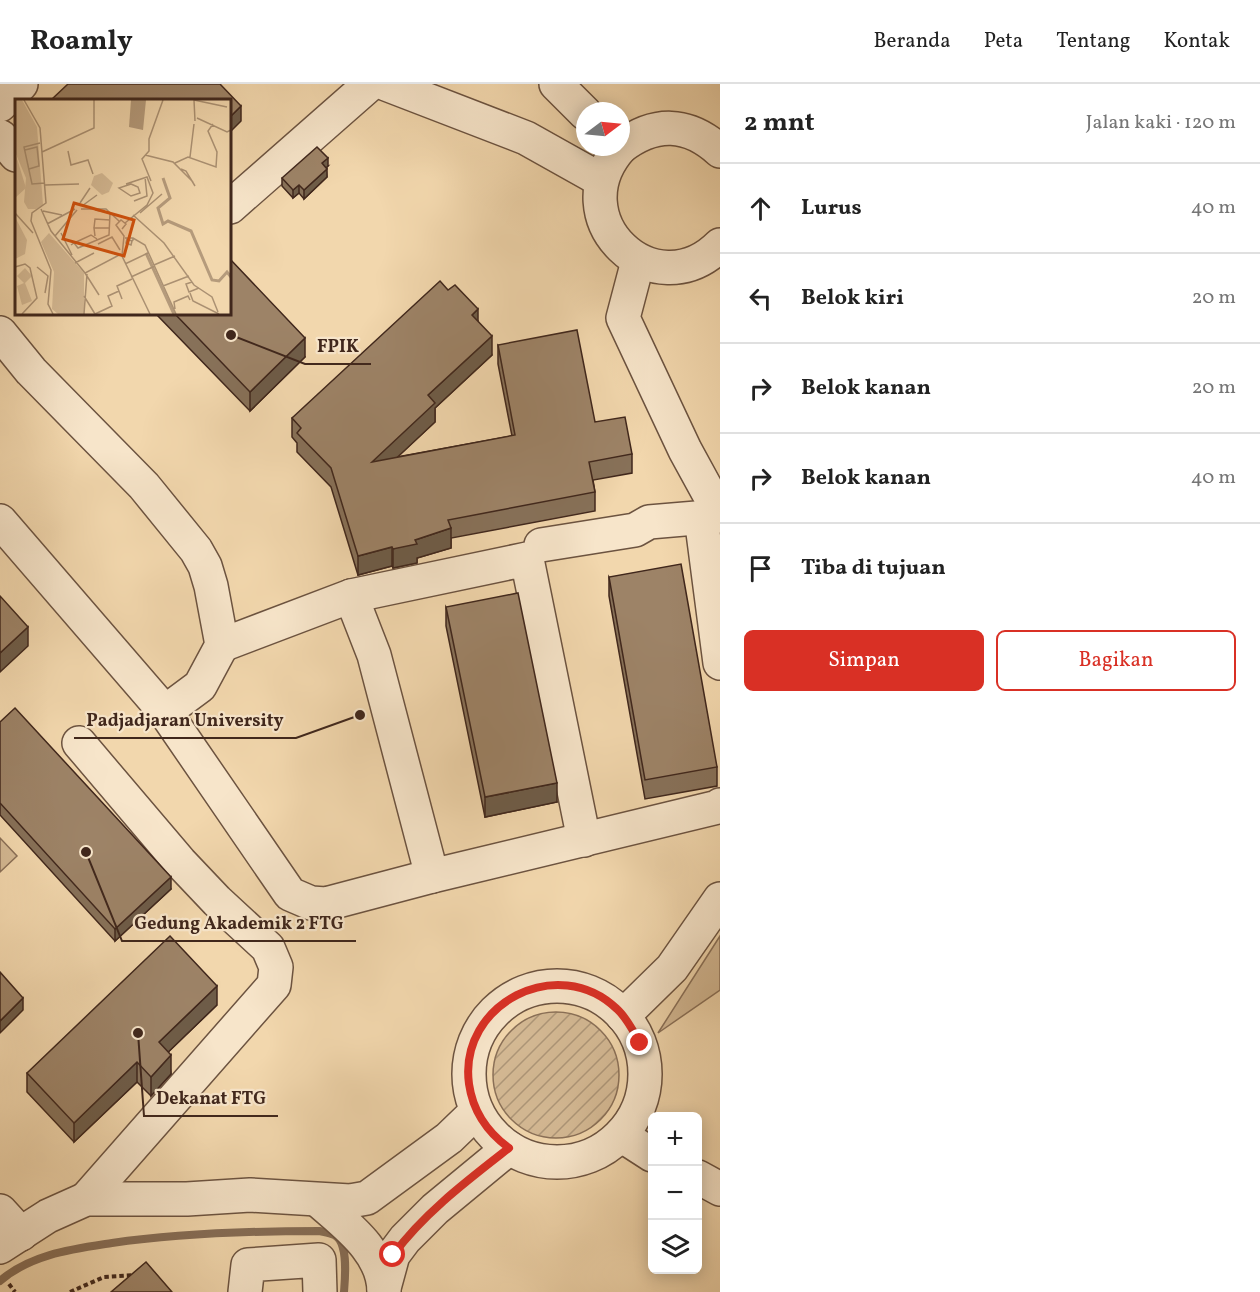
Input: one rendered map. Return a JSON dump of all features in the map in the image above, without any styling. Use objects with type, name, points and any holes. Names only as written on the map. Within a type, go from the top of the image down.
[{"type":"lane","points":[[0,105],[21,84]]},
{"type":"lane","points":[[231,206],[370,84]]},
{"type":"lane","points":[[386,84],[526,138],[601,180]]},
{"type":"lane","points":[[556,84],[576,104]]},
{"type":"lane","points":[[630,140],[652,129],[672,128],[690,131],[708,140],[720,151]]},
{"type":"lane","points":[[613,156],[601,180],[599,204],[605,227],[619,247],[638,261],[661,267],[685,266],[716,256]]},
{"type":"lane","points":[[638,261],[623,318],[714,515],[720,663]]},
{"type":"lane","points":[[0,333],[30,370],[144,486],[196,550],[205,566],[222,645],[200,686],[165,712]]},
{"type":"lane","points":[[540,545],[635,530],[649,522],[714,515]]},
{"type":"lane","points":[[0,522],[165,712],[290,894],[311,903],[327,904],[720,805]]},
{"type":"lane","points":[[222,645],[351,596],[527,559],[584,840]]},
{"type":"lane","points":[[351,596],[374,656],[432,876]]},
{"type":"lane","points":[[79,743],[217,901],[268,948],[276,967],[274,985],[86,1199]]},
{"type":"lane","points":[[623,1016],[672,968],[720,899]]},
{"type":"lane","points":[[549,985],[585,989],[604,999],[623,1016],[640,1043],[645,1062],[645,1082],[641,1102],[621,1135],[606,1148],[593,1155],[555,1163],[530,1159],[496,1138],[476,1112],[468,1072],[471,1051],[481,1027],[493,1012],[505,1001],[524,991],[549,985]]},
{"type":"lane","points":[[7,1230],[48,1216],[86,1199],[187,1199],[250,1195],[350,1202],[367,1198],[449,1138],[476,1112]]},
{"type":"lane","points":[[621,1135],[648,1152]]},
{"type":"lane","points":[[384,1290],[393,1255],[405,1239],[435,1209],[509,1148]]},
{"type":"lane","points":[[702,1179],[720,1189]]},
{"type":"lane","points":[[319,1201],[372,1252],[381,1274],[384,1290]]},
{"type":"lane","points":[[245,1292],[248,1265],[319,1260],[320,1292]]},
{"type":"path","points":[[70,1292],[105,1277],[139,1275]]},
{"type":"path","points":[[9,1284],[15,1292]]},
{"type":"shaded area","points":[[0,838],[17,856],[0,872]]},
{"type":"shaded area","points":[[720,936],[720,990],[658,1033]]},
{"type":"shaded area","points":[[556,1012],[580,1017],[600,1031],[614,1051],[619,1075],[614,1099],[600,1119],[580,1133],[556,1138],[532,1133],[512,1119],[498,1099],[493,1075],[498,1051],[512,1031],[532,1017]]},
{"type":"building","points":[[68,84],[220,84],[241,106],[231,116],[231,99],[52,99]]},
{"type":"building","points":[[317,147],[328,158],[322,163],[327,169],[304,190],[299,185],[293,190],[282,178]]},
{"type":"building","points":[[231,260],[305,338],[250,392],[176,315],[231,315]]},
{"type":"building","points":[[440,281],[448,290],[455,285],[478,309],[472,315],[492,336],[428,395],[435,403],[372,462],[515,435],[498,345],[577,330],[595,422],[625,417],[632,454],[589,462],[595,492],[448,520],[451,528],[415,540],[417,544],[393,549],[392,547],[358,556],[331,468],[297,433],[301,428],[292,418]]},
{"type":"building","points":[[681,564],[717,767],[645,780],[609,577]]},
{"type":"building","points":[[518,593],[557,783],[485,797],[446,607]]},
{"type":"building","points":[[0,596],[28,627],[0,653]]},
{"type":"building","points":[[15,708],[171,877],[115,929],[0,803],[0,722]]},
{"type":"building","points":[[170,936],[217,986],[159,1042],[171,1055],[151,1077],[137,1062],[74,1123],[27,1073]]},
{"type":"building","points":[[0,972],[23,998],[0,1021]]},
{"type":"building","points":[[146,1262],[172,1292],[111,1292]]},
{"type":"waterway","points":[[0,1281],[12,1272],[39,1259],[97,1245],[189,1235],[319,1231],[334,1235],[342,1245],[345,1261],[344,1292]]},
{"type":"place","name":"FPIK","points":[[231,335]]},
{"type":"place","name":"Padjadjaran University","points":[[360,715]]},
{"type":"place","name":"Gedung Akademik 2 FTG","points":[[86,852]]},
{"type":"place","name":"Dekanat FTG","points":[[138,1033]]},
{"type":"route","points":[[393,1255],[405,1239],[435,1209],[509,1148],[496,1138],[476,1112],[468,1072],[471,1051],[481,1027],[505,1001],[524,991],[549,985],[585,989],[617,1009],[630,1025],[640,1043]]}]
